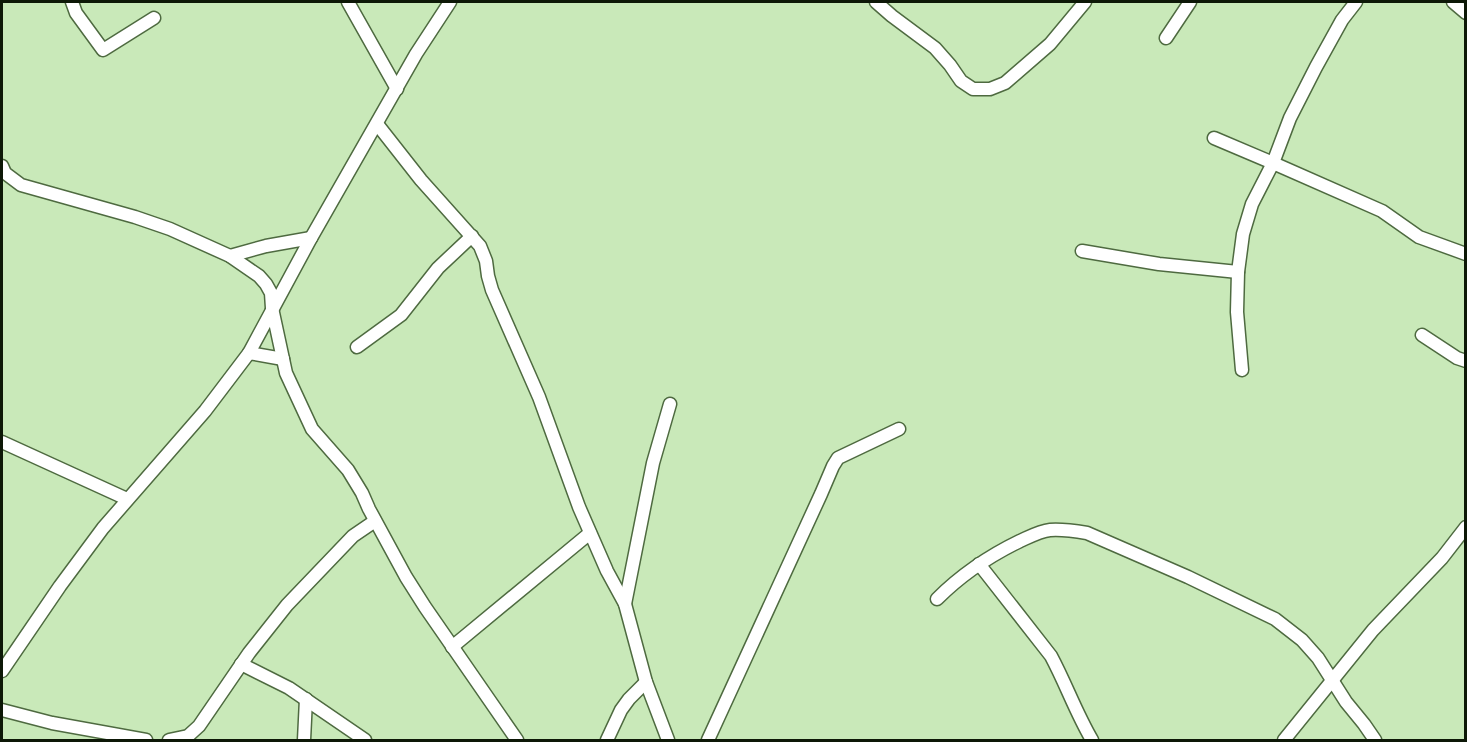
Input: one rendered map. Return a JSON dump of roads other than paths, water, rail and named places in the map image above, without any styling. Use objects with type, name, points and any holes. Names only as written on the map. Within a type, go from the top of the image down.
[{"type":"street","points":[[72,2],[76,13],[103,50],[154,18]]},
{"type":"street","points":[[348,2],[397,89]]},
{"type":"street","points":[[2,671],[103,528],[205,411],[249,353],[311,237],[416,54],[450,2]]},
{"type":"street","points":[[876,2],[935,48],[950,64],[961,81],[973,89],[990,89],[1005,83],[1050,44],[1085,2]]},
{"type":"street","points":[[1166,38],[1190,2]]},
{"type":"street","points":[[1242,370],[1237,312],[1238,272],[1243,234],[1252,204],[1273,162],[1290,118],[1316,67],[1342,20],[1356,2]]},
{"type":"street","points":[[1453,2],[1466,13]]},
{"type":"street","points":[[377,124],[421,180],[480,246],[486,261],[492,290],[539,397],[579,507],[607,571],[625,604],[646,682],[668,741]]},
{"type":"street","points":[[1214,138],[1382,211],[1419,237],[1466,254]]},
{"type":"street","points":[[2,166],[6,173],[21,185],[170,229],[230,255],[259,276],[271,293],[282,359],[292,388],[312,429],[348,470],[406,577],[517,741]]},
{"type":"street","points":[[357,347],[401,315],[438,268],[472,236]]},
{"type":"street","points":[[230,255],[311,237]]},
{"type":"street","points":[[1082,251],[1159,264],[1238,272]]},
{"type":"street","points":[[1422,335],[1457,358],[1466,361]]},
{"type":"street","points":[[249,353],[282,359]]},
{"type":"street","points":[[625,604],[653,463],[670,404]]},
{"type":"street","points":[[708,741],[832,466],[838,458],[899,429]]},
{"type":"street","points":[[2,442],[127,499]]},
{"type":"street","points":[[169,741],[188,735],[199,726],[241,664],[287,605],[353,536],[375,521]]},
{"type":"street","points":[[1284,741],[1373,630],[1442,558],[1466,527]]},
{"type":"street","points":[[937,599],[979,564],[1029,537],[1049,530],[1087,533],[1188,577],[1275,619],[1302,640],[1318,658],[1346,702],[1375,741]]},
{"type":"street","points":[[452,647],[590,533]]},
{"type":"street","points":[[979,564],[1051,656],[1092,741]]},
{"type":"street","points":[[241,664],[289,688],[365,741]]},
{"type":"street","points":[[607,741],[621,710],[646,682]]},
{"type":"street","points":[[304,741],[306,699]]},
{"type":"street","points":[[2,710],[52,723],[146,741]]}]
